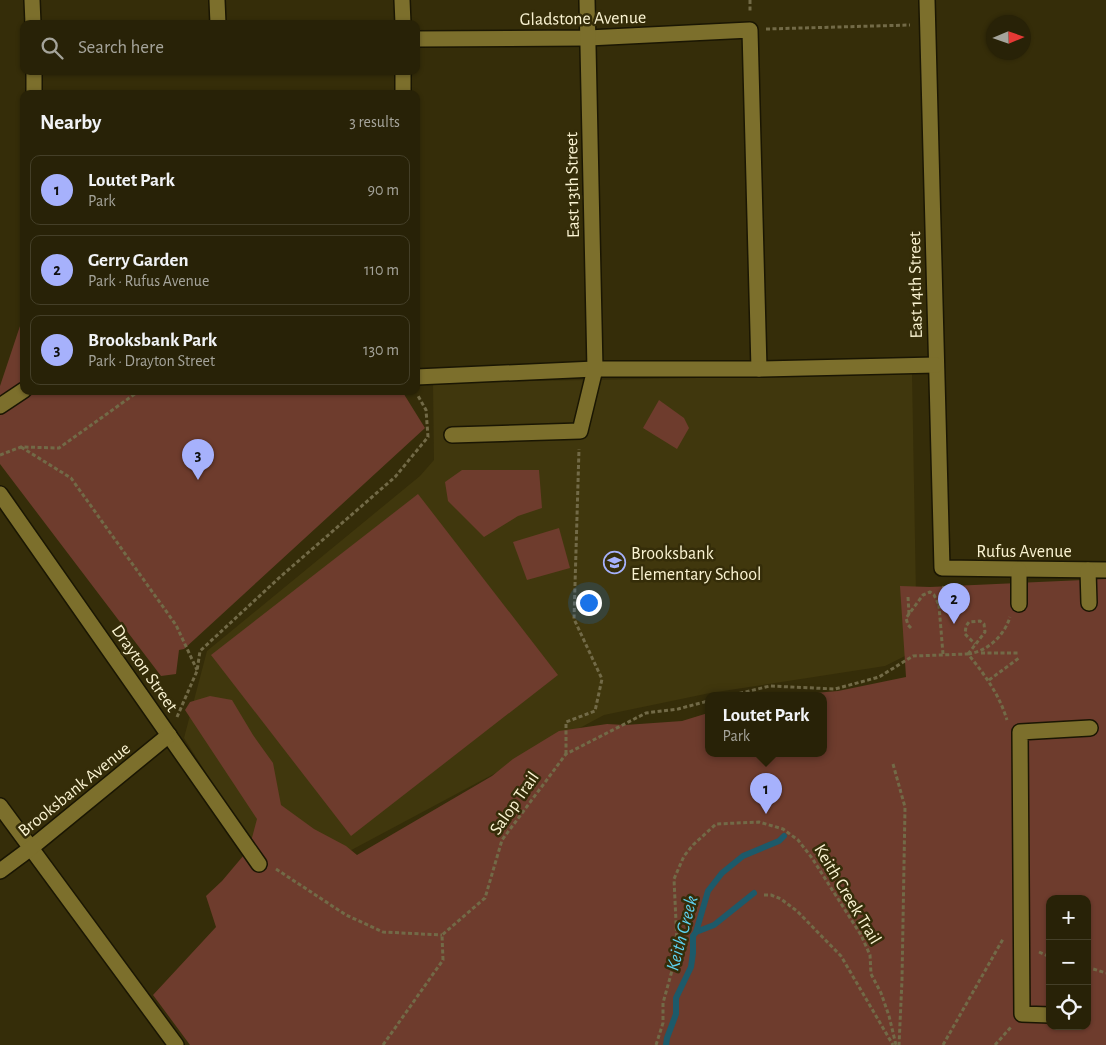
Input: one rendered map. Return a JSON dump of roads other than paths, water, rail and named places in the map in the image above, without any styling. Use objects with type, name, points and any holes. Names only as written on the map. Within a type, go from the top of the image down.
[{"type":"street","points":[[32,0],[33,20]]},
{"type":"street","points":[[217,0],[218,20]]},
{"type":"street","points":[[402,0],[403,20]]},
{"type":"street","name":"East 13th Street","points":[[452,435],[580,432],[595,369],[587,0]]},
{"type":"street","name":"East 14th Street","points":[[927,0],[936,365],[944,569]]},
{"type":"street","name":"Gladstone Avenue","points":[[420,38],[588,38],[750,30],[759,368]]},
{"type":"street","points":[[34,75],[34,90]]},
{"type":"street","points":[[403,75],[403,90]]},
{"type":"street","points":[[420,377],[595,369],[936,365]]},
{"type":"street","points":[[0,406],[20,393]]},
{"type":"street","name":"Drayton Street","points":[[0,494],[259,864]]},
{"type":"street","name":"Rufus Avenue","points":[[944,569],[1106,570]]},
{"type":"street","points":[[1019,570],[1019,597]]},
{"type":"street","points":[[1088,570],[1088,603]]},
{"type":"street","points":[[1046,1015],[1022,1014],[1020,732],[1090,728]]},
{"type":"street","name":"Brooksbank Avenue","points":[[0,871],[32,848],[170,735]]},
{"type":"street","points":[[0,806],[176,1045]]},
{"type":"waterway","name":"Keith Creek","points":[[666,1045],[676,1014],[676,998],[691,967],[693,936],[696,932],[708,891],[722,873],[743,856],[779,841],[784,836]]},
{"type":"waterway","points":[[696,932],[714,925],[754,893]]},
{"type":"place","name":"Brooksbank Park","points":[[198,480]]},
{"type":"place","name":"Brooksbank Elementary School","points":[[615,563]]},
{"type":"place","name":"Gerry Garden","points":[[954,624]]},
{"type":"place","name":"Loutet Park","points":[[766,814]]}]
